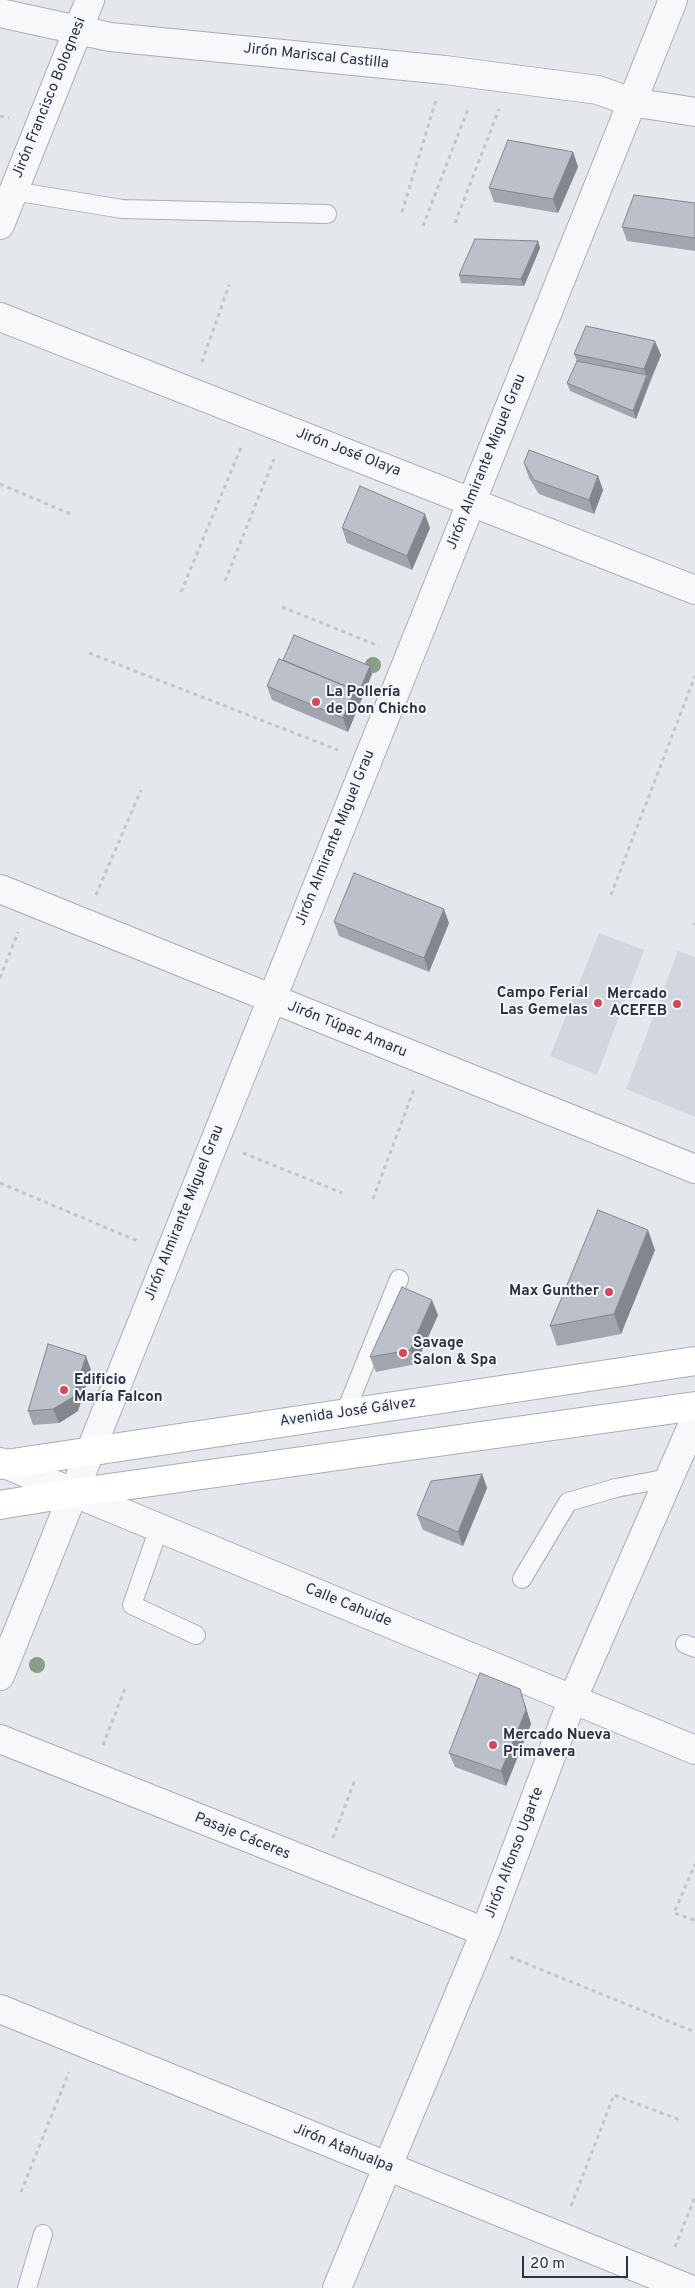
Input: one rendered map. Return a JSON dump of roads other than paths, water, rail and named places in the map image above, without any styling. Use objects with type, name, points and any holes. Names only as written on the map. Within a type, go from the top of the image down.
[{"type":"main road","name":"Avenida José Gálvez","points":[[2,1464],[695,1361]]},
{"type":"main road","points":[[0,1505],[73,1493],[695,1406]]},
{"type":"street","name":"Jirón Francisco Bolognesi","points":[[0,225],[90,0]]},
{"type":"street","name":"Jirón Almirante Miguel Grau","points":[[0,1676],[672,0]]},
{"type":"street","name":"Jirón Mariscal Castilla","points":[[0,13],[110,37],[445,70],[598,90],[632,102],[695,112]]},
{"type":"street","name":"Jirón José Olaya","points":[[0,317],[695,589]]},
{"type":"street","name":"Jirón Túpac Amaru","points":[[9,897],[84,923],[271,1000],[695,1168]]},
{"type":"street","name":"Jirón Alfonso Ugarte","points":[[337,2288],[483,1938],[573,1698],[669,1478],[693,1431]]},
{"type":"street","name":"Calle Cahuide","points":[[2,1464],[573,1698],[695,1750]]},
{"type":"street","name":"Pasaje Cáceres","points":[[0,1739],[321,1869],[483,1938]]},
{"type":"street","name":"Jirón Atahualpa","points":[[0,2009],[559,2236],[652,2280],[687,2288]]},
{"type":"lane","points":[[13,191],[122,209],[327,214]]},
{"type":"lane","points":[[345,1413],[399,1279]]},
{"type":"lane","points":[[522,1579],[568,1502],[616,1488],[669,1478]]},
{"type":"lane","points":[[159,1528],[132,1605],[196,1635]]},
{"type":"lane","points":[[28,2288],[44,2234]]},
{"type":"place","name":"La Pollería de Don Chicho","points":[[316,702]]},
{"type":"place","name":"Campo Ferial Las Gemelas","points":[[598,1003]]},
{"type":"place","name":"Mercado ACEFEB","points":[[677,1004]]},
{"type":"place","name":"Max Gunther","points":[[609,1292]]},
{"type":"place","name":"Savage Salon & Spa","points":[[403,1353]]},
{"type":"place","name":"Edificio María Falcon","points":[[64,1390]]},
{"type":"place","name":"Mercado Nueva Primavera","points":[[493,1745]]}]
